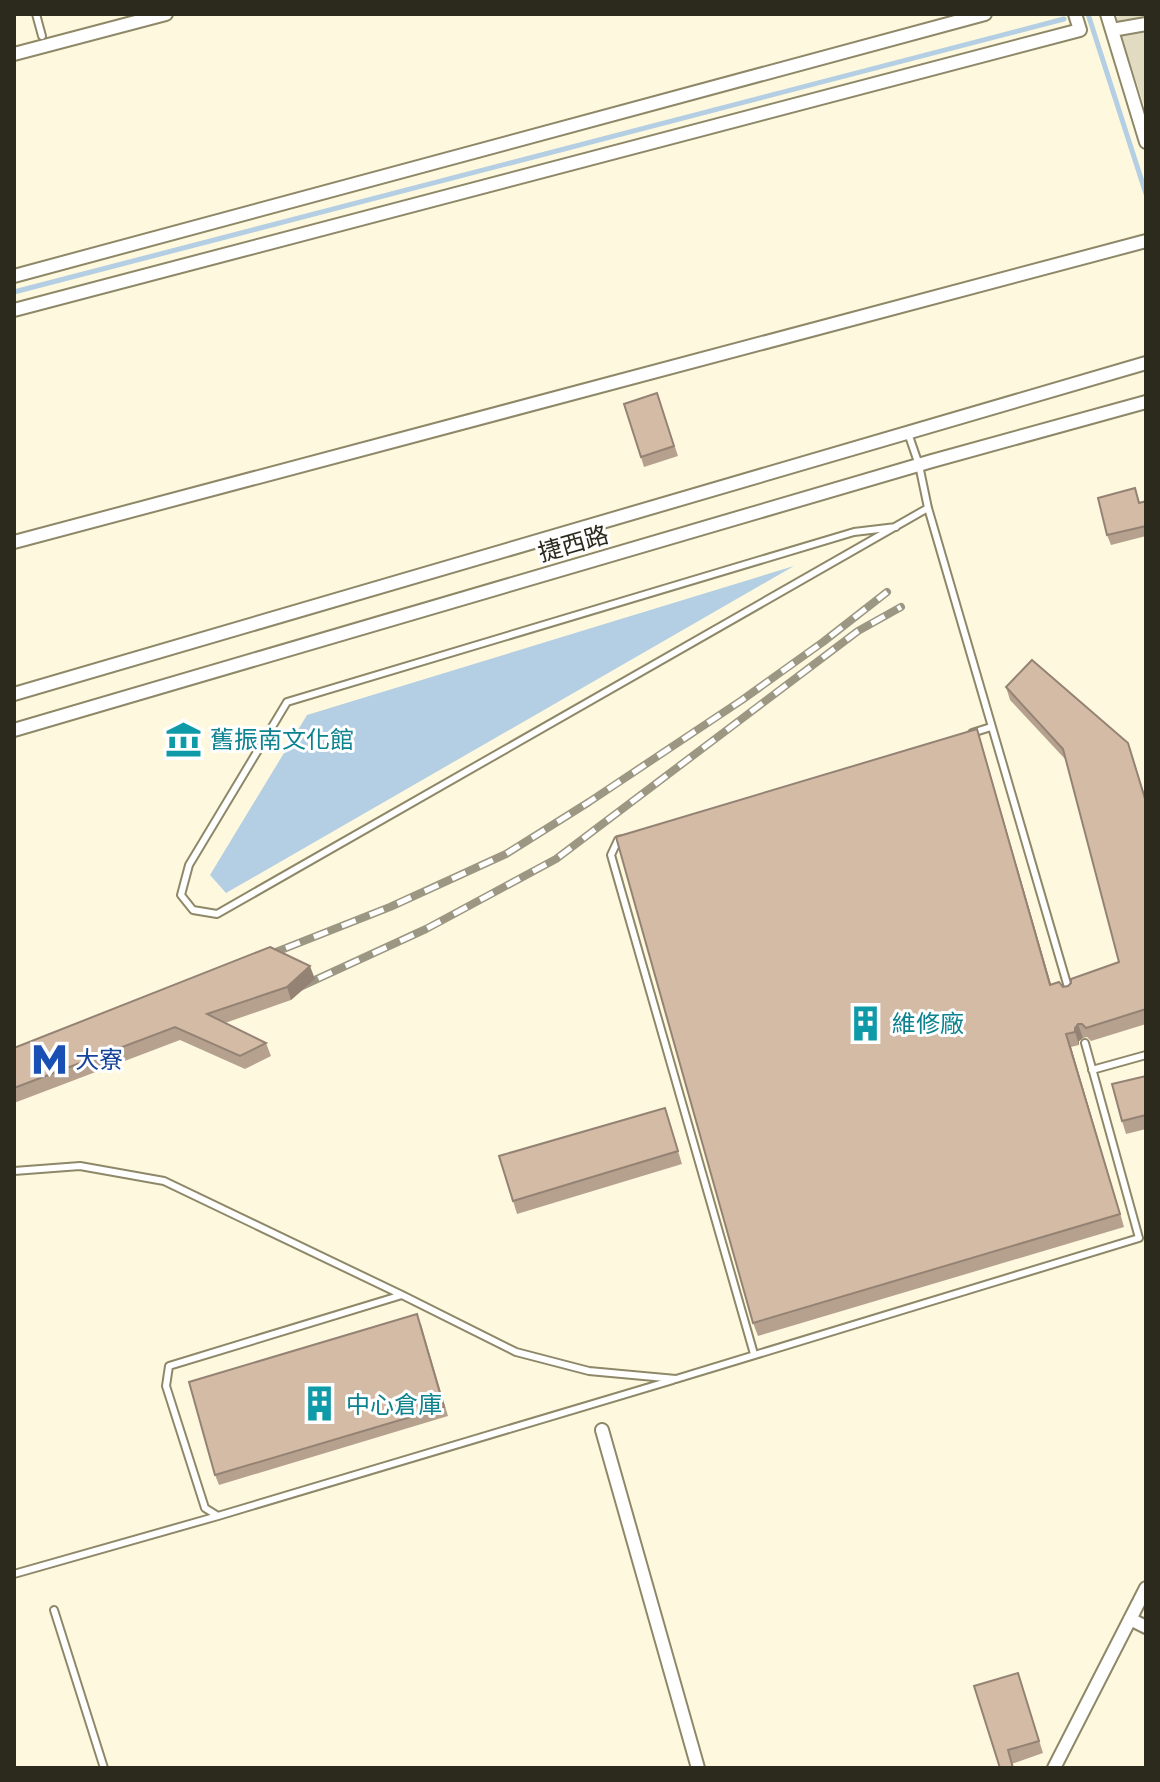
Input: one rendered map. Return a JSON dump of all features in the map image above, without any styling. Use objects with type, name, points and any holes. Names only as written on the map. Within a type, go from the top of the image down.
[{"type":"street","points":[[14,54],[166,14]]},
{"type":"street","points":[[14,276],[985,14]]},
{"type":"street","points":[[14,310],[1080,30],[1075,14]]},
{"type":"street","points":[[1107,14],[1146,142]]},
{"type":"street","points":[[1112,30],[1146,24]]},
{"type":"street","points":[[14,542],[1146,241]]},
{"type":"street","name":"捷西路","points":[[14,694],[1145,363]]},
{"type":"street","name":"捷西路","points":[[14,730],[919,465],[1146,402]]},
{"type":"street","points":[[602,1430],[698,1768]]},
{"type":"street","points":[[1054,1768],[1146,1588]]},
{"type":"street","points":[[1130,1619],[1146,1627]]},
{"type":"lane","points":[[36,14],[42,36]]},
{"type":"lane","points":[[908,433],[1070,994]]},
{"type":"lane","points":[[896,527],[854,532],[287,702],[189,865],[181,895],[193,910],[217,914],[896,527],[928,508]]},
{"type":"lane","points":[[961,736],[991,727]]},
{"type":"lane","points":[[633,836],[618,840],[611,855],[754,1354]]},
{"type":"lane","points":[[14,1574],[218,1516],[1139,1238],[1085,1043]]},
{"type":"lane","points":[[1092,1070],[1146,1055]]},
{"type":"lane","points":[[14,1171],[80,1166],[164,1181],[516,1352],[589,1371],[676,1379]]},
{"type":"lane","points":[[218,1516],[205,1508],[166,1386],[169,1366],[402,1295]]},
{"type":"lane","points":[[54,1610],[104,1768]]},
{"type":"shaded area","points":[[1146,14],[1146,111],[1115,17]]},
{"type":"water","points":[[794,566],[226,893],[210,875],[307,715]]},
{"type":"building","points":[[657,393],[674,446],[641,457],[624,404]]},
{"type":"building","points":[[1135,488],[1139,503],[1146,501],[1146,526],[1107,535],[1098,498]]},
{"type":"building","name":"維修廠","points":[[1032,660],[1128,743],[1146,802],[1146,1009],[1086,1028],[1078,1024],[1075,1032],[1066,1034],[1120,1214],[753,1323],[616,837],[977,729],[1050,985],[1059,982],[1063,987],[1068,986],[1071,979],[1119,962],[1063,749],[1006,687]]},
{"type":"building","points":[[270,947],[310,966],[287,987],[207,1014],[266,1043],[240,1056],[175,1027],[14,1088],[14,1048]]},
{"type":"building","points":[[1146,1076],[1146,1115],[1122,1121],[1112,1084]]},
{"type":"building","points":[[665,1108],[678,1151],[513,1201],[499,1156]]},
{"type":"building","name":"中心倉庫","points":[[417,1314],[444,1407],[215,1475],[189,1382]]},
{"type":"building","points":[[1018,1673],[1039,1741],[1008,1750],[1013,1768],[1000,1768],[974,1686]]},
{"type":"waterway","points":[[1088,14],[1146,194]]},
{"type":"waterway","points":[[14,292],[1064,19]]},
{"type":"railway","points":[[258,959],[390,907],[506,854],[742,700],[887,592]]},
{"type":"railway","points":[[291,991],[426,929],[556,859],[858,631],[901,607]]},
{"type":"place","name":"舊振南文化館","points":[[184,739]]},
{"type":"place","name":"維修廠","points":[[866,1023]]},
{"type":"place","name":"大寮","points":[[49,1059]]},
{"type":"place","name":"中心倉庫","points":[[320,1404]]}]
